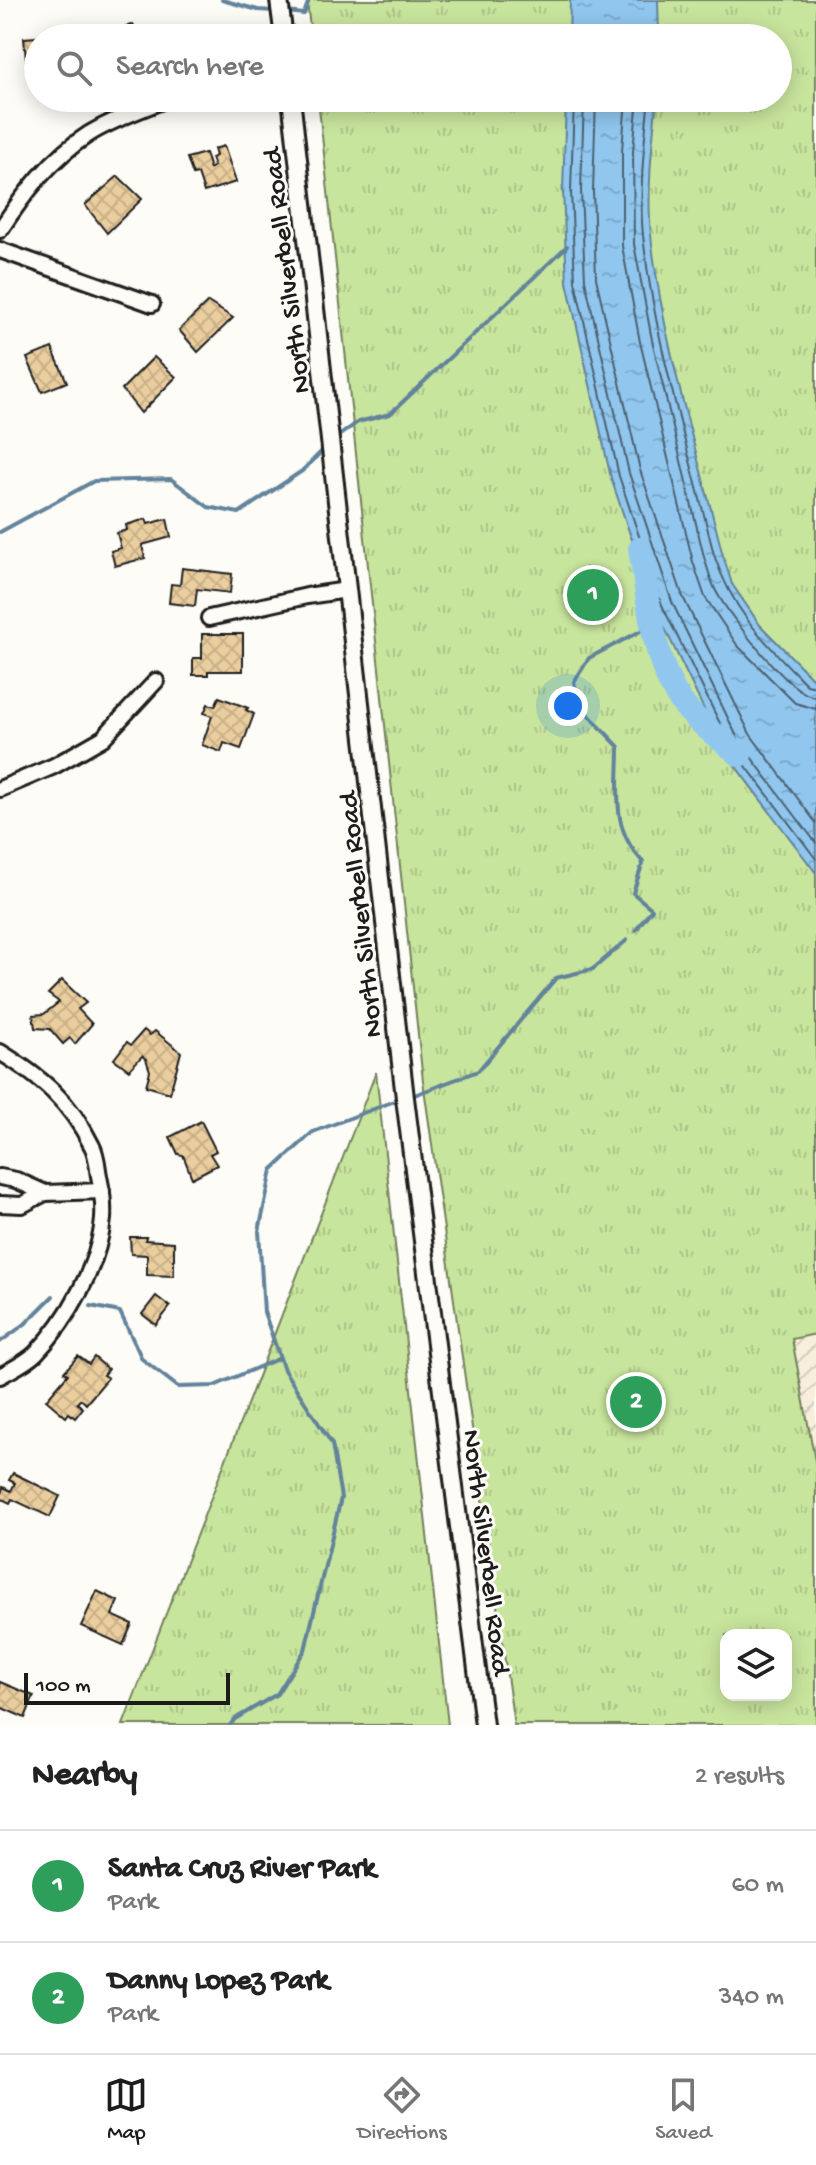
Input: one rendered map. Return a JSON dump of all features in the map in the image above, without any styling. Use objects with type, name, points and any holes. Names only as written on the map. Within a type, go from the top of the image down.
[{"type":"main road","points":[[279,0],[282,24]]},
{"type":"main road","name":"North Silverbell Road","points":[[293,112],[405,1098],[484,1725]]},
{"type":"street","points":[[0,230],[20,200],[51,164],[90,133],[137,112]]},
{"type":"street","points":[[0,250],[152,304]]},
{"type":"street","points":[[209,618],[347,590]]},
{"type":"street","points":[[0,789],[54,766],[103,738],[156,681]]},
{"type":"street","points":[[0,1052],[35,1074],[56,1092],[74,1115],[94,1150],[102,1191],[103,1218],[96,1251],[66,1317],[34,1355],[0,1376]]},
{"type":"street","points":[[0,1177],[16,1180],[45,1193]]},
{"type":"street","points":[[0,1204],[22,1205],[45,1193],[102,1191]]},
{"type":"shaded area","points":[[816,1334],[816,1466],[792,1339]]},
{"type":"green space","points":[[307,0],[816,0],[816,1334],[792,1339],[816,1466],[816,1725],[514,1725],[423,1081],[319,112],[792,112],[792,24],[310,24]]},
{"type":"green space","points":[[376,1072],[448,1725],[123,1725]]},
{"type":"water","points":[[570,0],[658,0],[659,24],[569,24]]},
{"type":"water","points":[[566,112],[656,112],[650,208],[657,282],[682,399],[722,552],[732,584],[760,625],[816,682],[816,873],[724,751],[655,608],[611,478],[567,282],[563,191]]},
{"type":"building","points":[[224,146],[236,182],[204,192],[198,174],[193,175],[187,158],[205,153],[210,169],[214,166],[211,158],[216,156],[214,149]]},
{"type":"building","points":[[118,176],[142,199],[107,233],[85,205]]},
{"type":"building","points":[[208,302],[233,318],[198,352],[179,330]]},
{"type":"building","points":[[52,348],[67,382],[42,392],[27,358]]},
{"type":"building","points":[[154,357],[176,377],[141,413],[122,389]]},
{"type":"building","points":[[146,519],[148,524],[167,519],[171,537],[142,545],[145,558],[115,566],[111,551],[121,548],[117,533],[127,530],[126,525]]},
{"type":"building","points":[[182,568],[232,574],[230,593],[197,589],[195,606],[169,603],[171,584],[180,585]]},
{"type":"building","points":[[202,634],[243,634],[243,671],[208,671],[208,675],[193,675],[193,658],[202,658]]},
{"type":"building","points":[[219,697],[248,708],[246,710],[254,714],[241,749],[224,743],[221,752],[202,745],[212,716],[204,713],[208,704],[215,706]]},
{"type":"building","points":[[62,980],[86,1003],[78,1009],[92,1024],[75,1044],[70,1038],[63,1044],[50,1029],[35,1028],[33,1015],[44,1014],[59,1002],[48,994]]},
{"type":"building","points":[[144,1030],[150,1035],[155,1031],[181,1052],[170,1093],[146,1086],[150,1071],[142,1056],[129,1070],[114,1059],[127,1042],[131,1045]]},
{"type":"building","points":[[201,1121],[216,1151],[210,1154],[217,1165],[192,1178],[183,1155],[178,1154],[170,1137]]},
{"type":"building","points":[[130,1237],[174,1242],[174,1276],[147,1275],[147,1255],[131,1254]]},
{"type":"building","points":[[156,1296],[170,1307],[156,1325],[142,1314]]},
{"type":"building","points":[[78,1356],[89,1364],[94,1357],[108,1369],[103,1375],[108,1378],[86,1404],[81,1399],[77,1403],[83,1408],[75,1418],[69,1413],[66,1417],[46,1400],[68,1374],[64,1372]]},
{"type":"building","points":[[13,1473],[60,1496],[50,1517],[12,1499],[10,1503],[0,1498],[3,1487],[11,1491],[15,1483],[9,1480]]},
{"type":"building","points":[[97,1591],[118,1601],[112,1615],[132,1624],[123,1645],[81,1626]]},
{"type":"building","points":[[0,1682],[34,1696],[25,1718],[0,1707]]},
{"type":"waterway","points":[[222,0],[274,11]]},
{"type":"waterway","points":[[287,12],[304,14],[309,0]]},
{"type":"waterway","points":[[333,440],[358,422],[390,414],[567,246]]},
{"type":"waterway","points":[[0,532],[94,481],[171,479],[208,507],[239,513],[302,471],[327,446]]},
{"type":"waterway","points":[[640,549],[655,639],[673,689],[695,717],[740,755]]},
{"type":"waterway","points":[[636,930],[652,909],[633,893],[643,862],[632,849],[621,822],[619,747],[580,706],[574,682],[589,658],[654,624]]},
{"type":"waterway","points":[[409,1097],[478,1071],[556,978],[593,969],[627,940]]},
{"type":"waterway","points":[[230,1725],[277,1694],[305,1650],[341,1498],[332,1444],[284,1370],[264,1312],[259,1231],[272,1170],[313,1132],[400,1099]]},
{"type":"waterway","points":[[0,1342],[25,1324],[53,1296]]},
{"type":"waterway","points":[[91,1306],[120,1312],[142,1359],[178,1387],[214,1386],[280,1358]]},
{"type":"place","name":"Santa Cruz River Park","points":[[593,595]]},
{"type":"place","name":"Danny Lopez Park","points":[[636,1402]]}]
